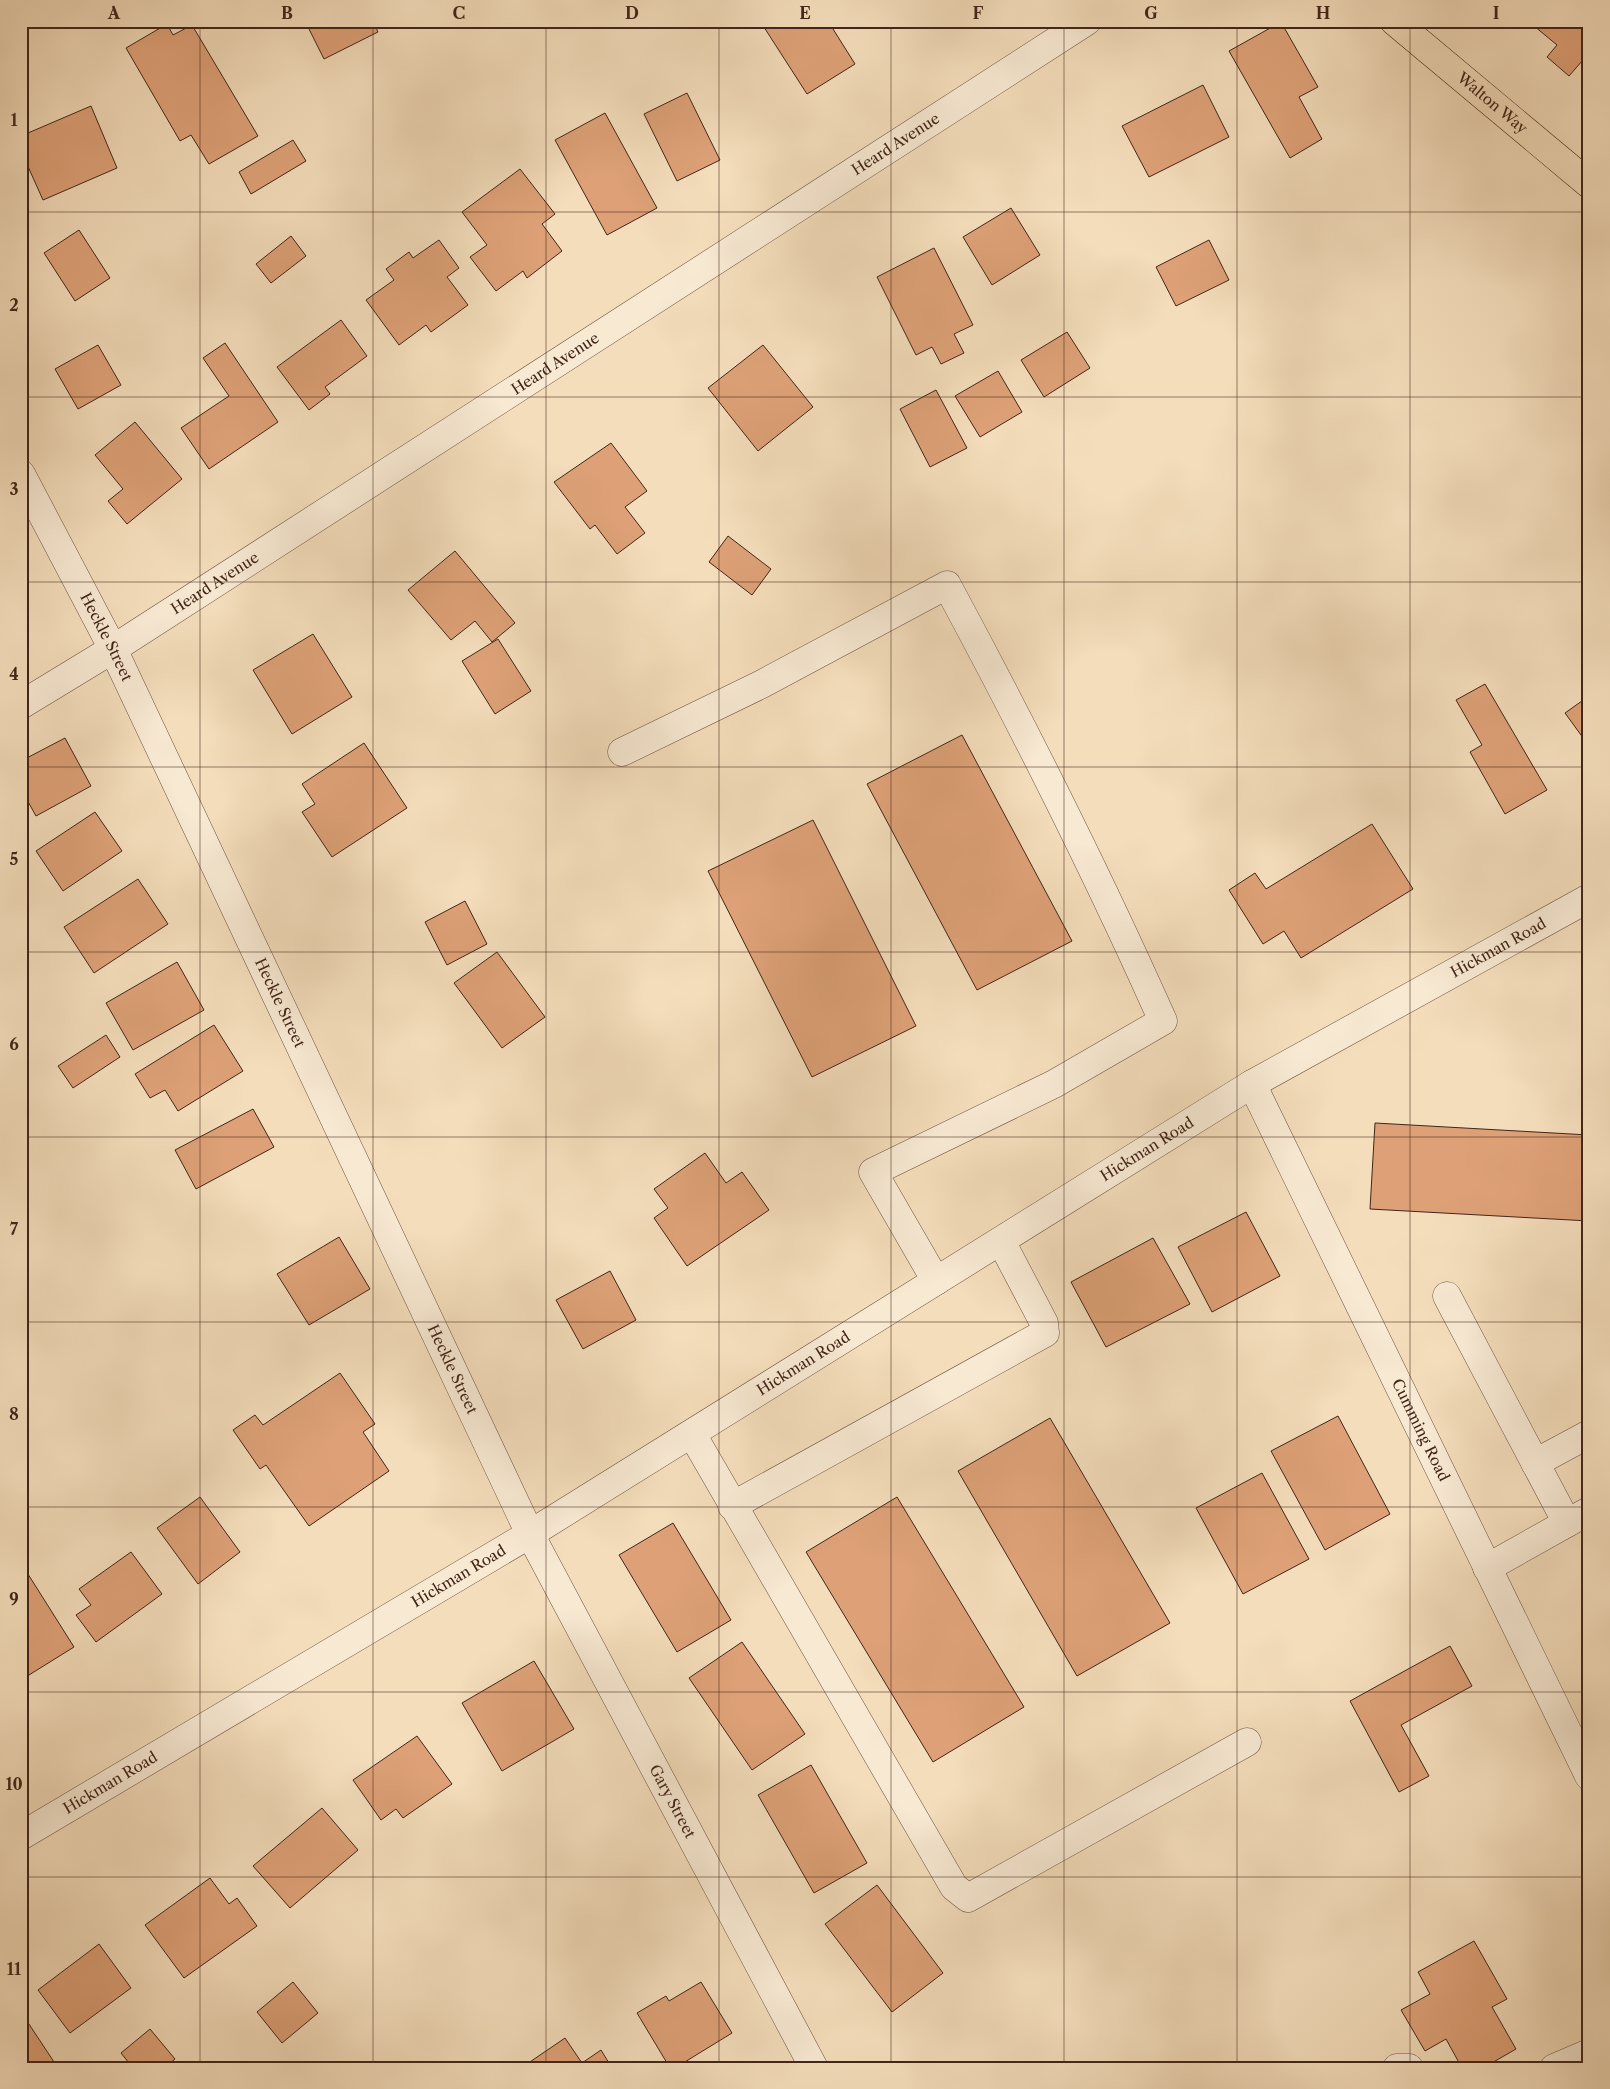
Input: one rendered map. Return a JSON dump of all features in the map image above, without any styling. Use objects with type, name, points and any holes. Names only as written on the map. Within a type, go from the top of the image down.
[{"type":"main road","name":"Walton Way","points":[[1394,21],[1589,184]]},
{"type":"street","name":"Heard Avenue","points":[[21,705],[113,649],[1087,21]]},
{"type":"street","name":"Heckle Street","points":[[21,474],[113,649],[530,1534]]},
{"type":"street","points":[[622,752],[762,684],[947,585],[1006,693],[1118,919],[1163,1021],[1054,1084],[873,1172],[936,1281]]},
{"type":"street","name":"Hickman Road","points":[[21,1836],[530,1534],[1252,1084],[1589,898]]},
{"type":"street","name":"Cumming Road","points":[[1252,1084],[1589,1776]]},
{"type":"street","points":[[732,1506],[1045,1333],[1044,1323],[1001,1241]]},
{"type":"street","points":[[1447,1296],[1535,1463],[1578,1517],[1487,1568]]},
{"type":"street","points":[[692,1434],[954,1887],[968,1898],[1248,1742]]},
{"type":"street","points":[[1535,1463],[1589,1434]]},
{"type":"street","name":"Gary Street","points":[[530,1534],[814,2068]]},
{"type":"street","points":[[1554,2068],[1589,2053]]},
{"type":"street","points":[[1397,2068],[1409,2068]]},
{"type":"building","points":[[305,21],[373,21],[378,32],[324,59]]},
{"type":"building","points":[[760,21],[828,21],[855,64],[807,94]]},
{"type":"building","points":[[940,21],[957,21],[945,28]]},
{"type":"building","points":[[1528,21],[1589,21],[1589,53],[1569,76],[1547,57],[1557,45]]},
{"type":"building","points":[[1281,22],[1318,87],[1299,97],[1322,139],[1290,158],[1229,51]]},
{"type":"building","points":[[167,24],[173,35],[192,25],[258,136],[209,164],[191,135],[180,141],[126,48]]},
{"type":"building","points":[[1203,85],[1229,137],[1149,177],[1122,126]]},
{"type":"building","points":[[687,93],[720,160],[677,181],[644,114]]},
{"type":"building","points":[[91,106],[117,168],[43,200],[21,151],[21,136]]},
{"type":"building","points":[[605,113],[657,208],[607,235],[555,140]]},
{"type":"building","points":[[293,140],[306,161],[251,194],[239,172]]},
{"type":"building","points":[[520,169],[555,214],[542,224],[562,251],[527,278],[523,271],[496,291],[470,257],[487,245],[462,212]]},
{"type":"building","points":[[1011,208],[1040,255],[992,285],[963,237]]},
{"type":"building","points":[[79,230],[110,278],[75,301],[44,253]]},
{"type":"building","points":[[291,236],[306,256],[271,283],[256,264]]},
{"type":"building","points":[[439,240],[459,268],[447,277],[468,305],[431,332],[426,325],[399,345],[366,300],[394,280],[386,269],[409,252],[413,258]]},
{"type":"building","points":[[1209,240],[1229,280],[1176,306],[1156,267]]},
{"type":"building","points":[[934,248],[973,325],[954,334],[964,353],[941,364],[932,347],[916,355],[877,277]]},
{"type":"building","points":[[341,320],[367,356],[325,387],[330,394],[309,410],[277,367]]},
{"type":"building","points":[[1067,332],[1090,368],[1044,397],[1021,360]]},
{"type":"building","points":[[225,343],[278,422],[209,469],[181,428],[229,396],[203,358]]},
{"type":"building","points":[[98,345],[121,385],[78,409],[55,369]]},
{"type":"building","points":[[763,345],[813,407],[758,451],[708,388]]},
{"type":"building","points":[[998,371],[1022,412],[980,437],[955,396]]},
{"type":"building","points":[[936,390],[967,448],[930,467],[900,409]]},
{"type":"building","points":[[135,422],[182,479],[127,524],[108,501],[123,489],[95,455]]},
{"type":"building","points":[[611,443],[647,491],[625,507],[645,533],[617,554],[595,525],[590,529],[554,482]]},
{"type":"building","points":[[728,536],[771,569],[752,595],[709,562]]},
{"type":"building","points":[[455,551],[515,623],[492,642],[475,621],[451,640],[408,590]]},
{"type":"building","points":[[313,634],[352,697],[292,734],[253,670]]},
{"type":"building","points":[[498,639],[531,691],[495,714],[462,661]]},
{"type":"building","points":[[1485,684],[1547,790],[1505,814],[1470,752],[1482,745],[1456,700]]},
{"type":"building","points":[[1589,696],[1589,746],[1565,713]]},
{"type":"building","points":[[962,735],[1072,941],[977,990],[867,784]]},
{"type":"building","points":[[65,738],[91,786],[36,816],[21,789],[21,761]]},
{"type":"building","points":[[364,743],[407,808],[332,857],[302,812],[315,804],[302,784]]},
{"type":"building","points":[[95,812],[122,851],[63,891],[36,851]]},
{"type":"building","points":[[813,820],[916,1026],[812,1077],[708,871]]},
{"type":"building","points":[[1372,824],[1413,889],[1301,958],[1284,931],[1263,944],[1229,890],[1255,873],[1266,889]]},
{"type":"building","points":[[138,879],[168,924],[94,973],[64,927]]},
{"type":"building","points":[[465,901],[487,944],[447,965],[425,922]]},
{"type":"building","points":[[497,952],[545,1017],[502,1048],[454,983]]},
{"type":"building","points":[[177,962],[204,1010],[133,1050],[106,1003]]},
{"type":"building","points":[[214,1025],[243,1071],[178,1111],[165,1090],[150,1098],[135,1074]]},
{"type":"building","points":[[106,1035],[120,1057],[73,1088],[58,1066]]},
{"type":"building","points":[[253,1109],[274,1147],[196,1189],[175,1150]]},
{"type":"building","points":[[1375,1123],[1589,1135],[1589,1221],[1370,1209]]},
{"type":"building","points":[[705,1153],[726,1183],[742,1172],[769,1210],[687,1266],[654,1218],[668,1208],[654,1189]]},
{"type":"building","points":[[1246,1212],[1280,1276],[1212,1312],[1178,1247]]},
{"type":"building","points":[[339,1237],[370,1289],[309,1325],[277,1274]]},
{"type":"building","points":[[1153,1238],[1190,1304],[1106,1347],[1071,1282]]},
{"type":"building","points":[[610,1271],[636,1320],[583,1349],[556,1300]]},
{"type":"building","points":[[340,1373],[375,1424],[363,1432],[389,1471],[309,1526],[266,1465],[260,1469],[233,1430],[255,1415],[263,1425]]},
{"type":"building","points":[[1338,1416],[1390,1514],[1325,1550],[1271,1451]]},
{"type":"building","points":[[1050,1418],[1170,1623],[1077,1676],[958,1471]]},
{"type":"building","points":[[1262,1473],[1309,1559],[1243,1594],[1196,1508]]},
{"type":"building","points":[[200,1497],[240,1552],[198,1584],[157,1528]]},
{"type":"building","points":[[897,1497],[1024,1707],[933,1762],[806,1552]]},
{"type":"building","points":[[673,1523],[731,1620],[677,1652],[619,1555]]},
{"type":"building","points":[[131,1552],[162,1594],[96,1642],[76,1615],[91,1605],[79,1589]]},
{"type":"building","points":[[21,1563],[74,1647],[21,1680]]},
{"type":"building","points":[[742,1642],[805,1734],[752,1770],[689,1678]]},
{"type":"building","points":[[1450,1646],[1472,1686],[1401,1725],[1429,1776],[1399,1792],[1350,1701]]},
{"type":"building","points":[[534,1661],[574,1729],[502,1771],[462,1703]]},
{"type":"building","points":[[417,1736],[452,1784],[403,1818],[396,1809],[381,1820],[353,1780]]},
{"type":"building","points":[[811,1765],[867,1863],[814,1893],[758,1795]]},
{"type":"building","points":[[322,1808],[358,1850],[290,1908],[253,1866]]},
{"type":"building","points":[[210,1878],[229,1904],[237,1898],[257,1926],[184,1978],[145,1925]]},
{"type":"building","points":[[877,1885],[943,1973],[892,2012],[825,1924]]},
{"type":"building","points":[[1474,1941],[1507,1999],[1492,2007],[1516,2049],[1483,2068],[1462,2068],[1446,2039],[1425,2051],[1401,2010],[1430,1994],[1418,1972]]},
{"type":"building","points":[[99,1944],[131,1988],[70,2033],[38,1990]]},
{"type":"building","points":[[293,1982],[318,2013],[282,2043],[257,2012]]},
{"type":"building","points":[[701,1982],[732,2033],[675,2068],[670,2068],[637,2013],[666,1996],[669,2001]]},
{"type":"building","points":[[21,2012],[58,2068],[21,2068]]},
{"type":"building","points":[[150,2029],[175,2059],[164,2068],[133,2068],[121,2053]]},
{"type":"building","points":[[565,2038],[582,2063],[601,2050],[612,2068],[521,2068]]}]
